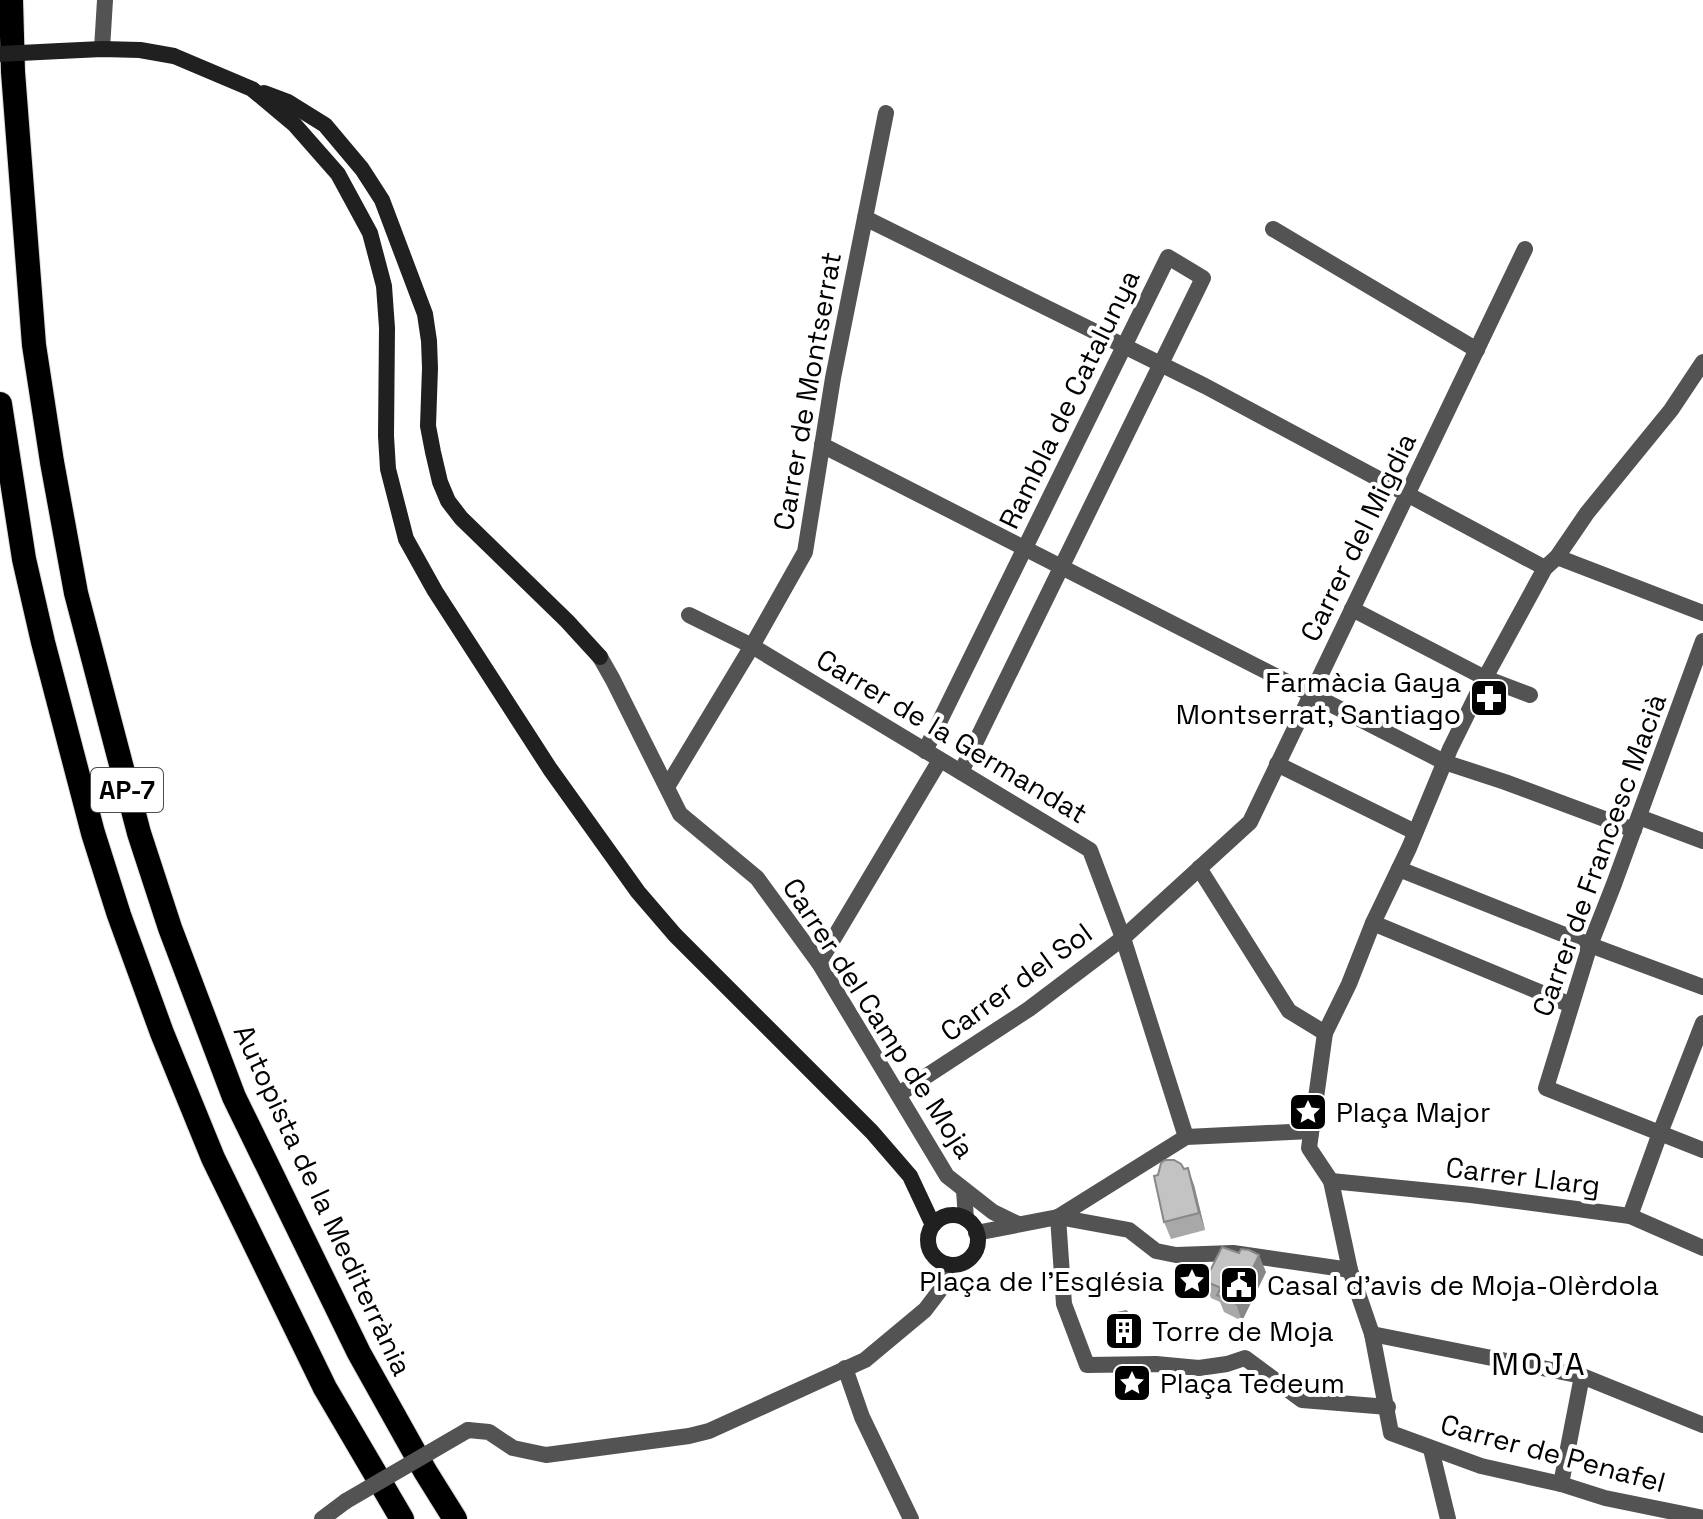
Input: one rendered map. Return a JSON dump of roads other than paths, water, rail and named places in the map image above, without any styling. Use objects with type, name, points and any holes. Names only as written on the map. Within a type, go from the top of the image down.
[{"type":"highway","name":"Autopista de la Mediterrània","points":[[11,0],[18,147],[36,360],[76,593],[139,833],[170,928],[234,1097],[359,1353],[455,1519]]},
{"type":"highway","name":"AP-7","points":[[0,404],[24,559],[43,642],[93,833],[135,959],[213,1158],[325,1388],[402,1519]]},
{"type":"street","points":[[102,49],[105,0]]},
{"type":"street","points":[[0,54],[102,49],[140,50],[174,56],[252,89],[294,124],[338,174],[370,233],[384,286],[387,306],[388,469],[406,539],[435,591],[550,769],[638,892],[675,935],[872,1132],[910,1176],[933,1225]]},
{"type":"street","name":"Carrer del Camp de Moja","points":[[252,89],[288,102],[325,125],[362,169],[382,200],[425,314],[430,368],[428,426],[440,482],[448,501],[461,518],[600,657],[680,814],[757,878],[819,963],[939,1165],[964,1190],[971,1226]]},
{"type":"street","name":"Carrer de Montserrat","points":[[667,787],[805,552],[833,378],[886,113]]},
{"type":"street","points":[[865,218],[1161,364],[1407,494],[1551,562],[1703,613]]},
{"type":"street","points":[[1273,229],[1477,350]]},
{"type":"street","name":"Carrer del Migdia","points":[[1123,938],[1250,822],[1525,249]]},
{"type":"street","name":"Rambla de Catalunya","points":[[925,751],[1168,257],[1203,278],[961,772]]},
{"type":"street","points":[[1058,1217],[1064,1304],[1087,1365],[1156,1364],[1199,1368],[1245,1358],[1302,1400],[1388,1407],[1372,1334],[1350,1270],[1331,1181],[1309,1148],[1325,1033],[1444,762],[1485,678],[1551,562],[1671,410],[1703,362]]},
{"type":"street","points":[[822,445],[1444,762],[1637,824],[1703,841]]},
{"type":"street","points":[[1352,609],[1485,678],[1530,695]]},
{"type":"street","name":"Carrer de la Germandat","points":[[689,615],[752,646],[1090,850],[1123,938],[1186,1137]]},
{"type":"street","name":"Carrer de Francesc Macià","points":[[1660,1133],[1546,1088],[1590,945],[1703,641]]},
{"type":"street","points":[[819,963],[940,760]]},
{"type":"street","points":[[1277,764],[1415,832]]},
{"type":"street","points":[[1199,868],[1289,1011],[1325,1033]]},
{"type":"street","points":[[1399,869],[1703,987]]},
{"type":"street","points":[[1373,923],[1571,1005]]},
{"type":"street","name":"Carrer del Sol","points":[[899,1094],[1029,1009],[1123,938]]},
{"type":"street","points":[[1630,1216],[1703,1023]]},
{"type":"street","points":[[1058,1217],[1186,1137],[1311,1131]]},
{"type":"street","points":[[1660,1133],[1703,1150]]},
{"type":"street","name":"Carrer Llarg","points":[[1331,1181],[1630,1216],[1703,1248]]},
{"type":"street","points":[[964,1190],[993,1212],[1018,1224]]},
{"type":"street","points":[[971,1226],[976,1248],[967,1260],[954,1265],[946,1264],[933,1255],[929,1248],[929,1232],[938,1220],[952,1215],[971,1226],[1018,1224],[1058,1217],[1129,1230],[1156,1251],[1176,1255],[1233,1253],[1350,1270]]},
{"type":"street","points":[[322,1519],[346,1501],[468,1430],[489,1432],[513,1448],[546,1455],[689,1436],[724,1424],[865,1360],[925,1310],[944,1285],[946,1264]]},
{"type":"street","points":[[1372,1334],[1582,1376],[1703,1425]]},
{"type":"street","points":[[845,1368],[862,1417],[911,1519]]},
{"type":"street","points":[[1561,1484],[1582,1376]]},
{"type":"street","name":"Carrer de Penafel","points":[[1388,1407],[1391,1433],[1431,1449],[1481,1466],[1561,1484],[1605,1498],[1703,1518]]},
{"type":"street","points":[[1431,1449],[1448,1519]]},
{"type":"place","name":"Farmàcia Gaya Montserrat, Santiago","points":[[1489,698]]},
{"type":"place","name":"Plaça Major","points":[[1308,1112]]},
{"type":"place","name":"Plaça de l'Església","points":[[1192,1281]]},
{"type":"place","name":"Casal d'avis de Moja-Olèrdola","points":[[1239,1285]]},
{"type":"place","name":"Torre de Moja","points":[[1124,1331]]},
{"type":"place","name":"Plaça Tedeum","points":[[1132,1383]]},
{"type":"district","name":"MOJA","points":[[1539,1364]]}]
